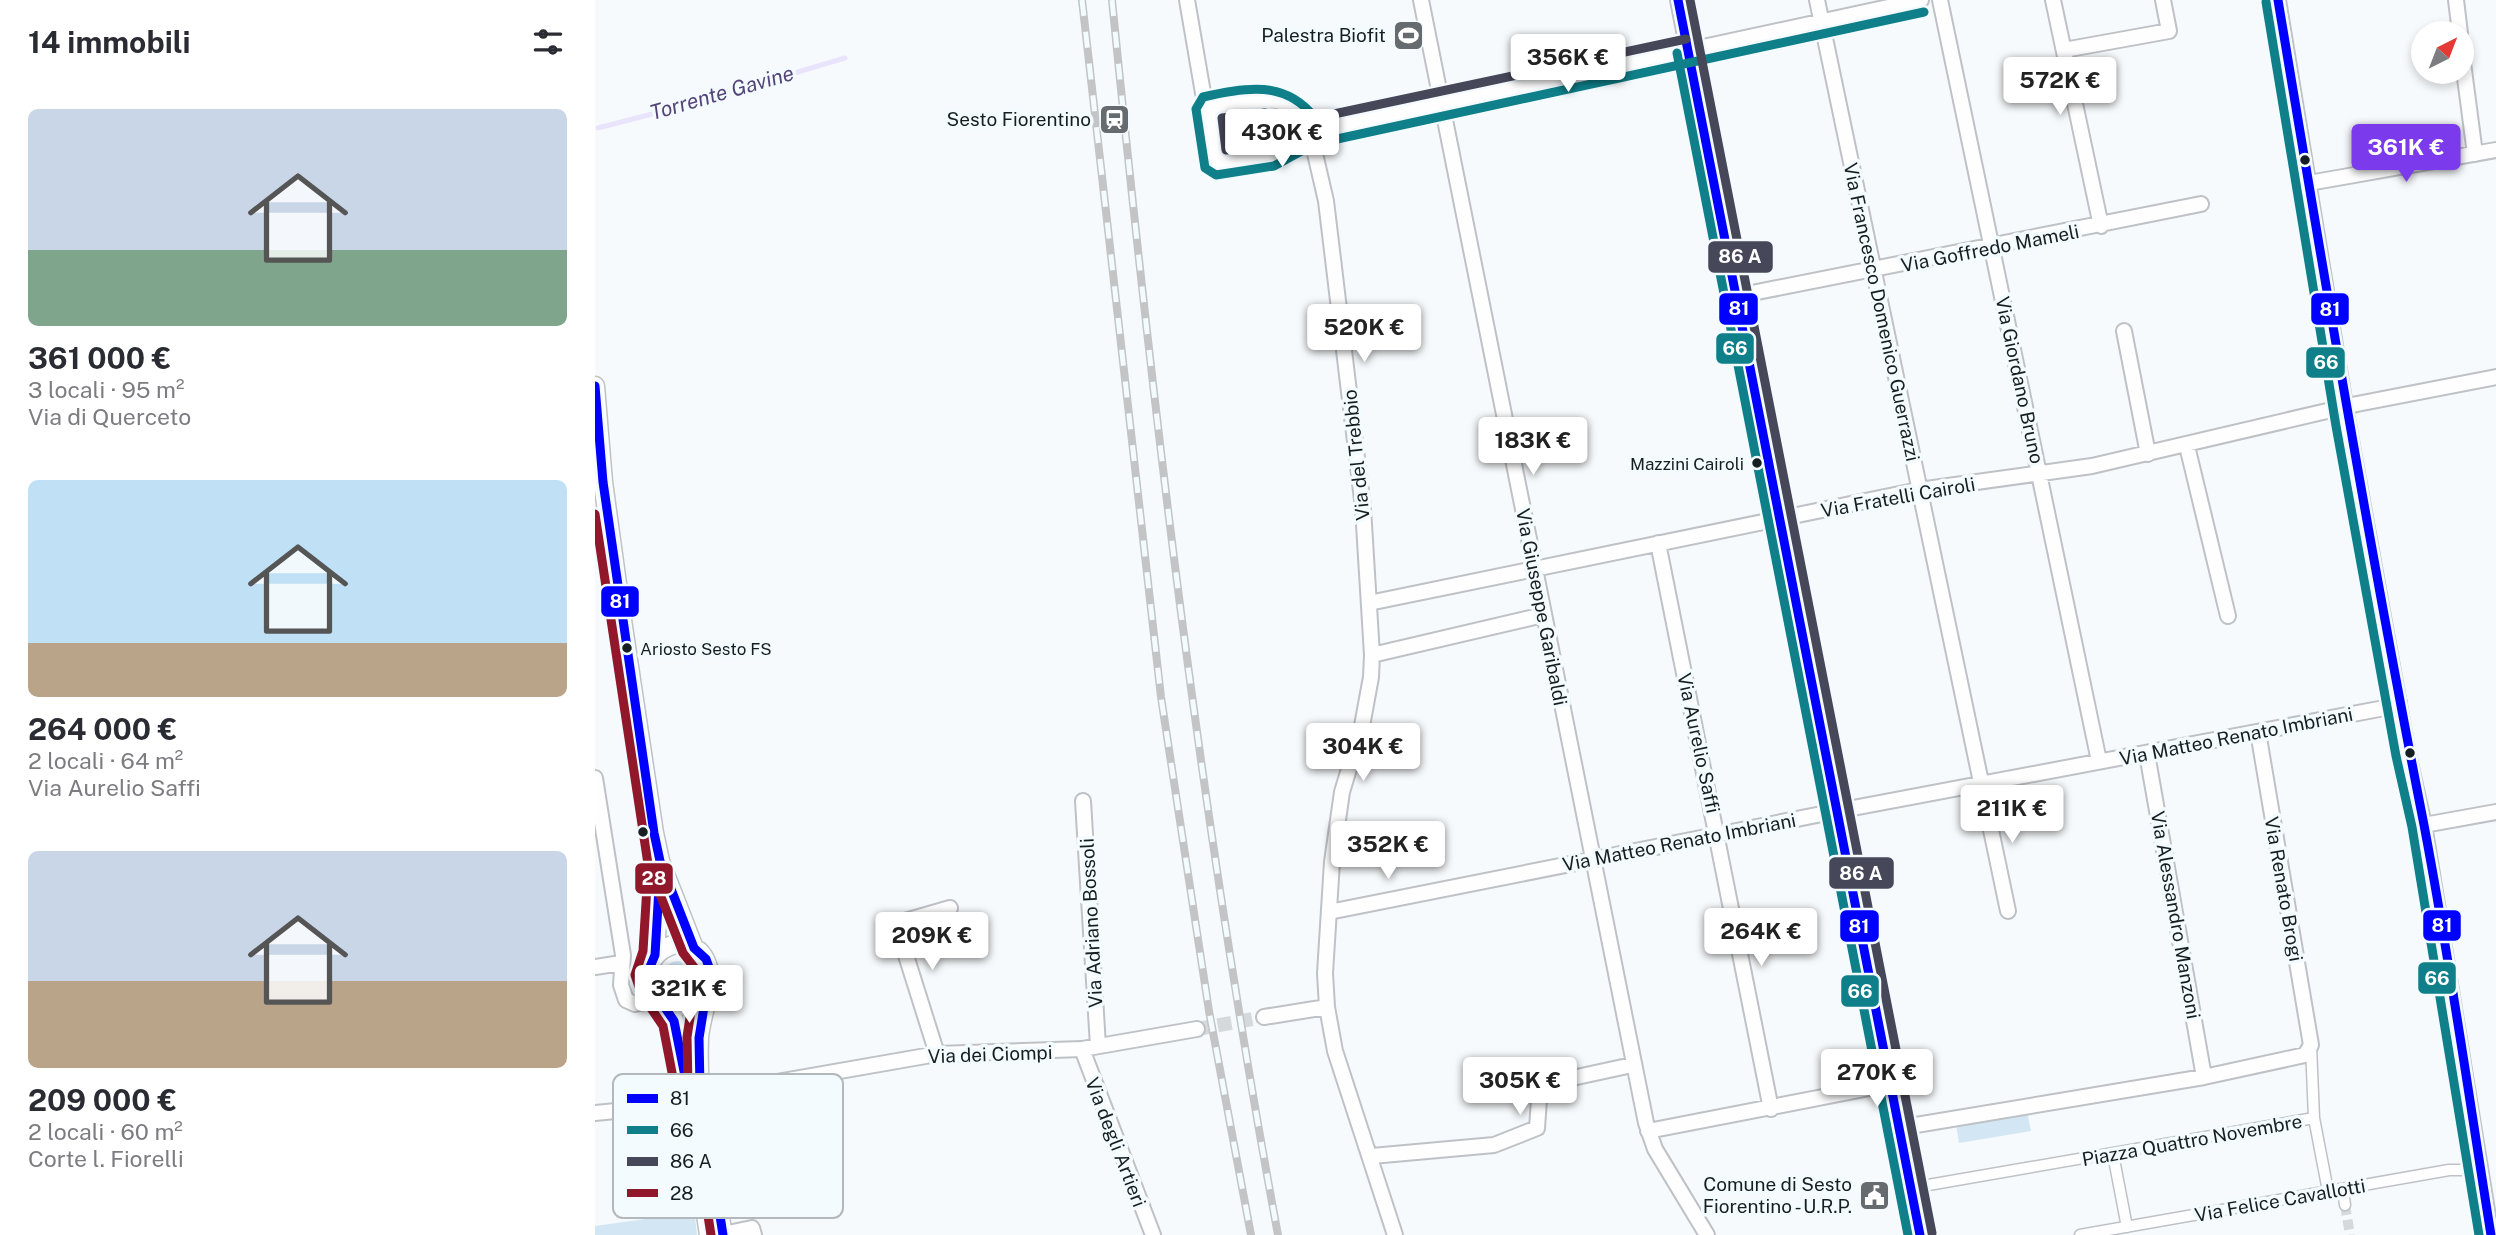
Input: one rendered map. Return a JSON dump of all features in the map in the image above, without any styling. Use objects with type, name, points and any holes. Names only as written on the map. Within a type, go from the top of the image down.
[{"type":"street","points":[[1187,0],[1216,163],[1279,152],[1295,138],[1310,132],[1921,0]]},
{"type":"street","name":"Via Giuseppe Garibaldi","points":[[1421,0],[1632,1065],[1655,1149],[1707,1235]]},
{"type":"street","points":[[1678,0],[1920,1235]]},
{"type":"street","name":"Via Francesco Domenico Guerrazzi","points":[[1817,0],[1876,270],[1919,490],[2008,911]]},
{"type":"street","name":"Via Giordano Bruno","points":[[1940,0],[2099,761]]},
{"type":"street","points":[[2053,0],[2101,226]]},
{"type":"street","points":[[2064,50],[2169,31],[2163,0]]},
{"type":"street","points":[[2278,0],[2345,407],[2424,825],[2491,1235]]},
{"type":"street","points":[[2456,0],[2459,21]]},
{"type":"street","points":[[2466,84],[2475,154]]},
{"type":"street","points":[[1208,108],[1269,100],[1280,102],[1292,108],[1310,132]]},
{"type":"street","name":"Via del Trebbio","points":[[1310,132],[1326,201],[1363,508],[1372,655],[1362,726],[1342,792],[1329,912],[1327,1007],[1335,1051],[1372,1156],[1395,1235]]},
{"type":"street","points":[[2309,183],[2496,150]]},
{"type":"street","name":"Via Goffredo Mameli","points":[[1737,296],[2101,226],[2201,204]]},
{"type":"street","points":[[2124,331],[2148,454]]},
{"type":"street","name":"Via Fratelli Cairoli","points":[[1369,603],[1533,567],[1919,490],[2040,474],[2148,454],[2345,407],[2496,377]]},
{"type":"street","points":[[595,386],[603,482],[660,861],[655,955],[647,979],[673,1018],[680,1040],[682,1074]]},
{"type":"street","points":[[2187,446],[2228,616]]},
{"type":"street","name":"Via Aurelio Saffi","points":[[1658,543],[1771,1109]]},
{"type":"street","points":[[1372,655],[1543,615]]},
{"type":"street","name":"Via Matteo Renato Imbriani","points":[[1329,912],[1836,811],[2396,706],[2399,702]]},
{"type":"street","name":"Via Renato Brogi","points":[[2258,732],[2311,1045]]},
{"type":"street","name":"Via Alessandro Manzoni","points":[[2147,754],[2203,1077]]},
{"type":"street","points":[[595,778],[620,933],[621,985],[626,1000],[635,1004],[659,1000],[680,1007],[690,1005],[706,991]]},
{"type":"street","name":"Via Adriano Bossoli","points":[[1083,801],[1098,1046]]},
{"type":"street","points":[[2424,825],[2496,812]]},
{"type":"street","points":[[660,861],[694,948],[706,959],[710,970],[699,1038],[700,1074]]},
{"type":"street","points":[[937,1054],[898,923],[950,908]]},
{"type":"street","points":[[655,955],[676,944],[694,948]]},
{"type":"street","points":[[595,967],[621,963]]},
{"type":"street","points":[[1264,1017],[1327,1007]]},
{"type":"street","name":"Via dei Ciompi","points":[[823,1074],[937,1054],[1082,1049],[1197,1029]]},
{"type":"street","points":[[1898,1128],[2290,1061],[2305,1055],[2311,1045]]},
{"type":"street","name":"Piazza Quattro Novembre","points":[[1911,1188],[2314,1118],[2311,1045]]},
{"type":"street","name":"Via degli Artieri","points":[[1082,1049],[1153,1235]]},
{"type":"street","points":[[1372,1156],[1494,1145],[1537,1128],[1540,1085],[1632,1065]]},
{"type":"street","points":[[1648,1131],[1890,1084]]},
{"type":"street","points":[[595,1113],[613,1111]]},
{"type":"street","points":[[2314,1118],[2328,1191]]},
{"type":"street","points":[[2113,1154],[2127,1227]]},
{"type":"street","name":"Via Felice Cavallotti","points":[[2080,1235],[2449,1170],[2480,1170]]},
{"type":"street","points":[[2343,1189],[2345,1205]]},
{"type":"street","points":[[713,1218],[718,1235],[752,1228],[754,1235]]},
{"type":"shaded area","points":[[1271,114],[1284,128],[1277,142],[1229,150],[1224,122]]},
{"type":"shaded area","points":[[678,961],[688,965],[692,975],[688,985],[678,989],[668,985],[664,975],[668,965]]},
{"type":"shaded area","points":[[2027,1111],[2031,1131],[1959,1143],[1956,1124]]},
{"type":"shaded area","points":[[652,1218],[695,1218],[697,1235],[595,1235],[595,1226]]},
{"type":"waterway","name":"Torrente Gavine","points":[[598,128],[687,105],[845,58]]},
{"type":"tunnel","points":[[1197,1029],[1264,1017]]},
{"type":"tunnel","points":[[2345,1205],[2350,1235]]},
{"type":"railway","points":[[1082,0],[1161,697],[1209,1011],[1251,1235]]},
{"type":"railway","points":[[1112,0],[1182,619],[1226,928],[1278,1235]]},
{"type":"transit line","name":"81","points":[[1678,0],[1920,1235]]},
{"type":"transit line","points":[[1690,0],[1932,1233]]},
{"type":"transit line","name":"81","points":[[2278,0],[2366,516],[2442,927],[2491,1235]]},
{"type":"transit line","name":"66","points":[[2266,2],[2336,426],[2396,756],[2412,827],[2479,1235]]},
{"type":"transit line","name":"66","points":[[1315,118],[1304,106],[1278,92],[1249,89],[1203,97],[1196,109],[1205,168],[1216,175],[1274,166],[1314,144],[1924,12]]},
{"type":"transit line","points":[[1315,118],[1686,39]]},
{"type":"transit line","name":"66","points":[[1677,53],[1908,1235]]},
{"type":"transit line","points":[[1265,113],[1281,118],[1291,128],[1273,141],[1226,150],[1222,118],[1265,113]]},
{"type":"transit line","name":"81","points":[[595,386],[603,482],[654,833],[660,861],[694,948],[706,959],[710,970],[699,1038],[700,1074]]},
{"type":"transit line","name":"28","points":[[595,514],[648,864],[683,953],[697,971],[687,1037],[688,1074]]},
{"type":"transit line","name":"28","points":[[648,870],[643,951],[635,975],[642,995],[663,1026],[672,1074]]},
{"type":"transit line","name":"81","points":[[660,871],[655,955],[647,974],[653,990],[674,1021],[685,1074]]},
{"type":"transit line","name":"28","points":[[708,1218],[711,1235]]},
{"type":"transit line","name":"81","points":[[720,1218],[723,1235]]},
{"type":"place","name":"Palestra Biofit","points":[[1409,35]]},
{"type":"place","name":"Sesto Fiorentino","points":[[1114,119]]},
{"type":"place","name":"Mazzini Cairoli","points":[[1757,463]]},
{"type":"place","name":"Ariosto Sesto FS","points":[[627,648]]},
{"type":"place","name":"Comune di Sesto Fiorentino - U.R.P.","points":[[1875,1195]]}]
